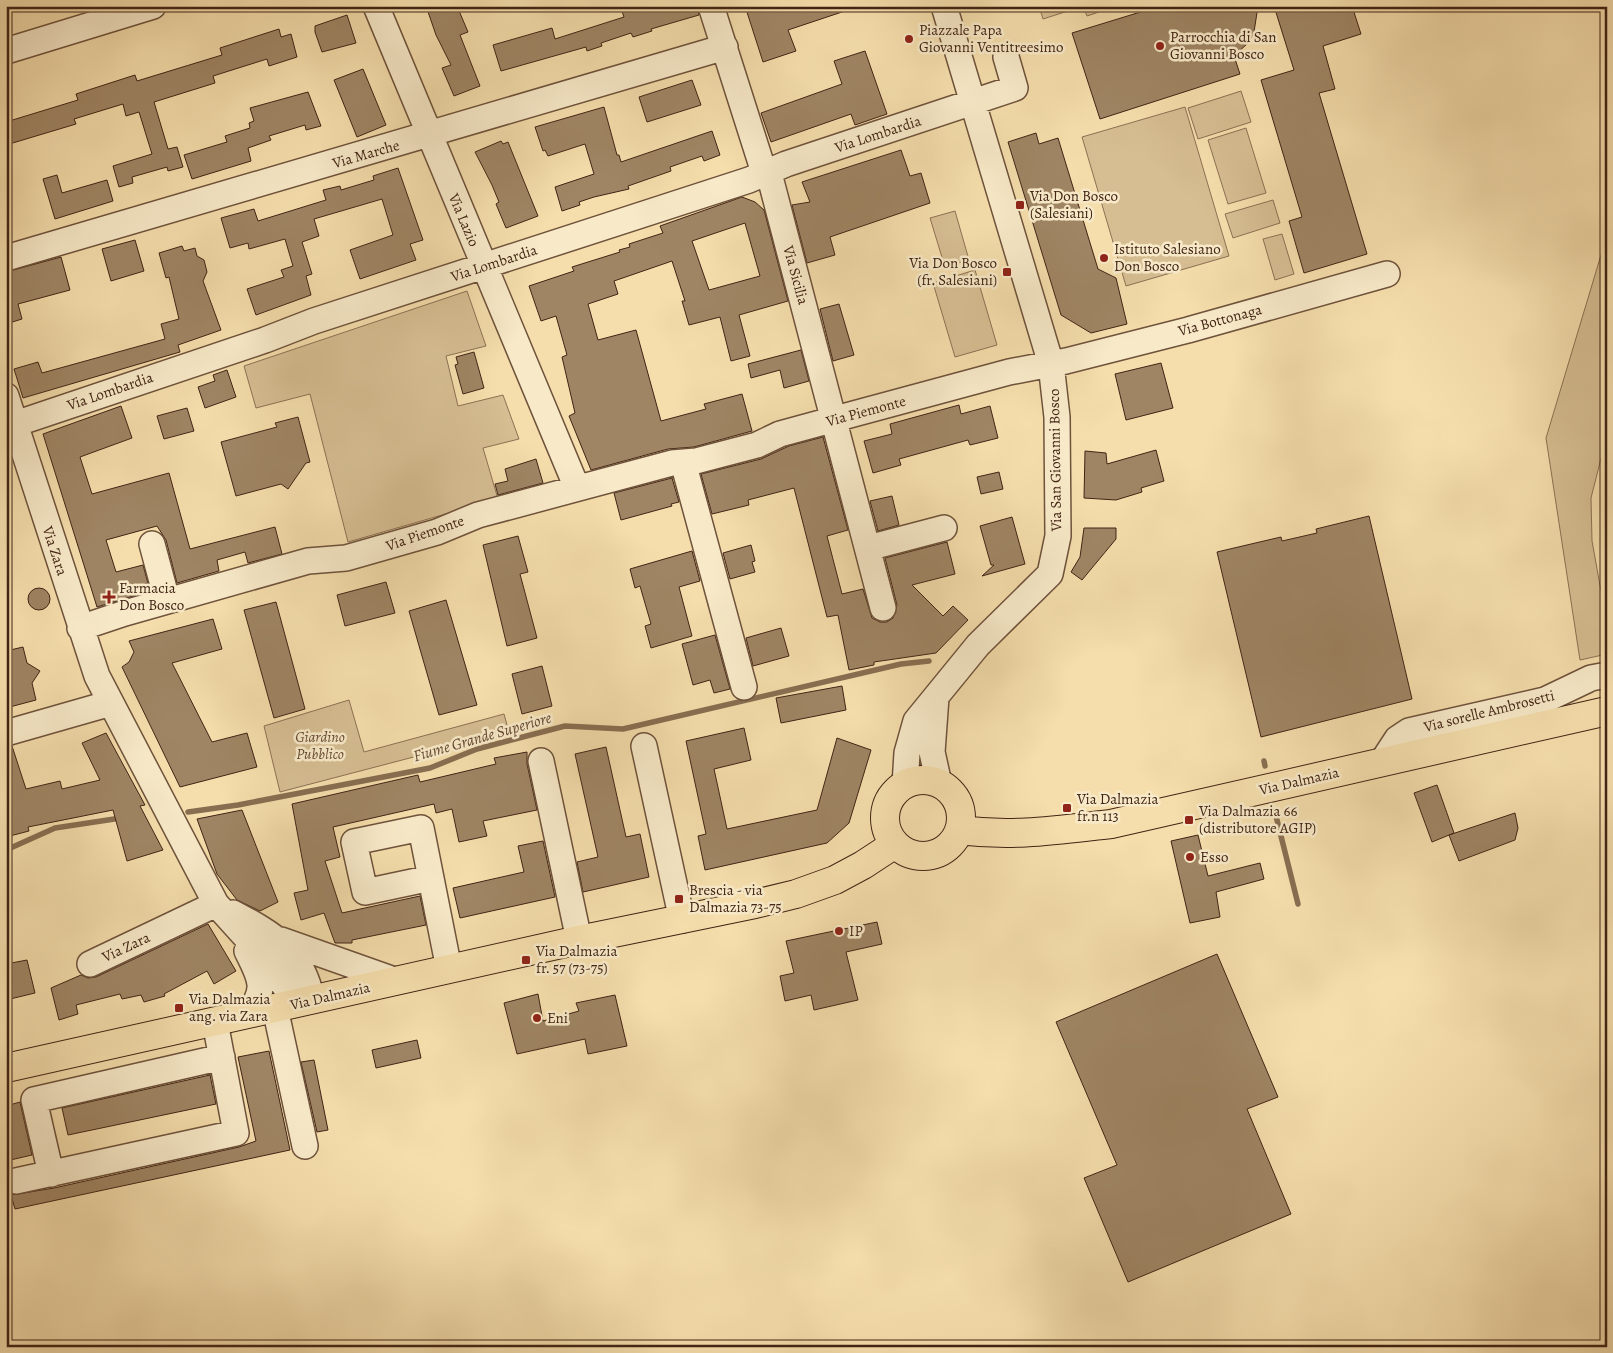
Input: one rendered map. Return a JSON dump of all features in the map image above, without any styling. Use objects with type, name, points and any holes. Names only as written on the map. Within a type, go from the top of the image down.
[{"type":"main road","name":"Via Dalmazia","points":[[960,830],[992,834],[1028,834],[1111,824],[1607,711]]},
{"type":"main road","points":[[922,780],[939,784],[954,795],[958,803],[961,821],[960,830],[952,844],[931,856],[908,853],[895,844],[886,829],[886,812],[892,796],[904,785],[922,780]]},
{"type":"main road","name":"Via Dalmazia","points":[[6,1068],[450,968],[756,904],[804,891],[835,880],[895,844]]},
{"type":"street","points":[[6,51],[153,6]]},
{"type":"street","name":"Via Lazio","points":[[376,6],[428,135],[577,488]]},
{"type":"street","name":"Via Sicilia","points":[[711,6],[761,163],[775,194],[884,608]]},
{"type":"street","name":"Via San Giovanni Bosco","points":[[904,785],[908,752],[916,721],[978,646],[1050,574],[1058,536],[1057,417],[1051,364],[944,6]]},
{"type":"street","name":"Via Marche","points":[[6,258],[725,47]]},
{"type":"street","name":"Via Lombardia","points":[[15,424],[265,340],[314,321],[484,267],[1015,88],[1006,57]]},
{"type":"street","name":"Via Bottonaga","points":[[1051,364],[1188,330],[1388,274]]},
{"type":"street","name":"Via Piemonte","points":[[80,628],[167,600],[308,562],[346,558],[437,532],[478,515],[577,488],[672,463],[757,445],[780,434],[1009,372],[1051,364]]},
{"type":"street","name":"Via Zara","points":[[6,396],[97,676],[216,904],[290,992],[307,1001]]},
{"type":"street","points":[[683,462],[744,687]]},
{"type":"street","points":[[868,548],[944,528]]},
{"type":"street","points":[[152,544],[167,600]]},
{"type":"street","name":"Via sorelle Ambrosetti","points":[[1382,762],[1397,738],[1410,731],[1545,700],[1591,678],[1607,675]]},
{"type":"street","points":[[936,697],[932,752],[939,784]]},
{"type":"street","points":[[6,733],[111,703]]},
{"type":"street","points":[[644,746],[682,920]]},
{"type":"street","points":[[541,761],[579,940]]},
{"type":"street","points":[[432,878],[450,968]]},
{"type":"street","points":[[216,904],[275,938],[397,981]]},
{"type":"street","name":"Via Zara","points":[[90,964],[216,904]]},
{"type":"street","name":"Via Zara","points":[[238,930],[254,965],[262,989],[260,997],[248,1014]]},
{"type":"street","points":[[275,938],[299,962],[309,986],[307,1001]]},
{"type":"street","points":[[275,1008],[304,1146]]},
{"type":"street","points":[[16,1181],[236,1133],[215,1022]]},
{"type":"street","points":[[51,1174],[34,1100],[222,1057]]},
{"type":"green space","points":[[1039,6],[1067,6],[1068,11],[1043,19]]},
{"type":"green space","points":[[1083,6],[1117,6],[1087,16]]},
{"type":"green space","points":[[1241,91],[1251,122],[1198,139],[1188,108]]},
{"type":"green space","points":[[1185,107],[1229,256],[1126,286],[1082,137]]},
{"type":"green space","points":[[1246,128],[1266,193],[1228,204],[1208,140]]},
{"type":"green space","points":[[1273,200],[1280,223],[1233,238],[1225,214]]},
{"type":"green space","points":[[955,211],[969,260],[945,267],[930,218]]},
{"type":"green space","points":[[1282,234],[1294,274],[1275,280],[1263,239]]},
{"type":"green space","points":[[1607,235],[1607,435],[1591,498],[1592,541],[1601,591],[1607,607],[1607,654],[1580,660],[1546,438]]},
{"type":"green space","points":[[975,270],[997,345],[955,357],[933,283]]},
{"type":"green space","points":[[467,291],[486,346],[446,356],[458,406],[503,395],[519,439],[483,448],[498,499],[348,542],[310,394],[256,408],[244,366]]},
{"type":"green space","name":"Giardino Pubblico","points":[[349,700],[364,752],[504,714],[509,732],[280,792],[264,726]]},
{"type":"building","points":[[426,6],[457,6],[468,32],[460,35],[480,86],[454,96],[442,68],[451,65],[436,35]]},
{"type":"building","points":[[620,6],[697,6],[699,15],[651,29],[652,31],[633,37],[631,33],[601,43],[602,46],[587,51],[586,47],[501,71],[493,45],[552,28],[555,39],[624,17]]},
{"type":"building","points":[[745,6],[850,6],[851,9],[788,30],[796,51],[763,62]]},
{"type":"building","name":"Parrocchia di San Giovanni Bosco","points":[[1145,6],[1258,6],[1254,32],[1249,42],[1234,56],[1240,74],[1100,119],[1072,33],[1147,10]]},
{"type":"building","points":[[1274,6],[1352,6],[1361,34],[1323,46],[1335,89],[1319,93],[1367,254],[1304,273],[1289,221],[1302,217],[1261,80],[1294,70]]},
{"type":"building","points":[[347,15],[356,43],[322,52],[315,32],[315,26]]},
{"type":"building","points":[[279,29],[281,37],[291,34],[297,57],[269,66],[267,59],[213,76],[215,83],[154,102],[168,149],[177,147],[183,167],[168,171],[167,167],[132,177],[133,183],[119,187],[113,166],[152,154],[139,112],[126,116],[123,104],[74,119],[76,124],[6,145],[6,122],[78,100],[76,94],[135,75],[137,81],[222,55],[220,48]]},
{"type":"building","points":[[865,51],[887,114],[855,125],[851,114],[771,142],[761,113],[842,84],[834,61]]},
{"type":"building","points":[[363,69],[386,125],[357,137],[334,80]]},
{"type":"building","points":[[692,80],[701,105],[647,122],[639,97]]},
{"type":"building","points":[[308,92],[321,126],[306,130],[305,125],[269,136],[271,140],[248,148],[251,161],[192,179],[184,155],[227,142],[225,136],[250,128],[249,123],[254,121],[250,108]]},
{"type":"building","points":[[604,107],[617,155],[619,155],[621,162],[712,131],[720,155],[704,161],[702,156],[670,167],[671,171],[628,186],[629,189],[594,197],[579,202],[580,205],[562,211],[555,187],[594,174],[585,144],[548,156],[545,150],[543,151],[535,127]]},
{"type":"building","points":[[1036,133],[1039,144],[1058,138],[1098,269],[1116,278],[1127,324],[1091,333],[1061,315],[1008,142]]},
{"type":"building","points":[[501,141],[503,144],[508,142],[538,216],[506,228],[496,204],[499,202],[475,152]]},
{"type":"building","points":[[901,150],[910,176],[921,173],[930,203],[830,237],[835,255],[807,263],[792,205],[810,202],[802,182]]},
{"type":"building","points":[[398,168],[423,240],[410,244],[416,260],[360,279],[350,250],[393,235],[382,199],[314,219],[319,236],[302,242],[312,274],[306,276],[311,295],[256,315],[247,289],[284,277],[281,270],[293,266],[285,239],[249,249],[248,243],[230,248],[221,218],[254,209],[258,221],[326,200],[323,190],[340,186],[341,190],[374,180],[373,176]]},
{"type":"building","points":[[57,175],[62,193],[107,180],[113,201],[55,219],[43,179]]},
{"type":"building","points":[[742,197],[755,202],[764,210],[788,301],[739,315],[750,356],[731,361],[720,317],[689,325],[682,301],[685,301],[672,261],[614,281],[618,294],[588,304],[598,340],[636,330],[661,421],[706,409],[704,404],[742,394],[752,431],[694,447],[668,449],[591,470],[569,416],[575,413],[562,357],[567,355],[556,316],[541,321],[529,286],[574,271],[572,267],[620,252],[619,250],[630,247],[629,244],[663,233],[660,226]],"holes":[[[745,223],[760,276],[709,290],[692,241]]]},
{"type":"building","points":[[135,240],[144,271],[111,281],[102,249]]},
{"type":"building","points":[[182,246],[184,251],[195,248],[197,256],[204,260],[207,272],[203,281],[221,330],[178,345],[180,352],[23,398],[14,369],[38,362],[42,373],[165,339],[161,324],[179,319],[169,277],[166,278],[159,253]]},
{"type":"building","points":[[61,257],[70,290],[18,304],[22,319],[6,324],[6,272]]},
{"type":"building","points":[[839,304],[854,355],[833,361],[820,309]]},
{"type":"building","points":[[801,350],[809,381],[784,388],[780,370],[751,378],[748,364]]},
{"type":"building","points":[[474,352],[484,388],[463,394],[455,365],[458,364],[456,357]]},
{"type":"building","points":[[1161,363],[1173,408],[1126,420],[1115,374]]},
{"type":"building","points":[[227,370],[236,397],[205,408],[198,387],[215,381],[213,375]]},
{"type":"building","points":[[959,405],[961,414],[990,406],[998,438],[970,445],[968,440],[899,459],[901,465],[873,473],[864,441],[892,434],[890,424]]},
{"type":"building","points":[[121,406],[132,438],[80,457],[92,494],[169,473],[190,549],[275,527],[282,554],[248,563],[245,552],[217,560],[219,571],[177,583],[166,540],[157,526],[106,540],[116,572],[143,565],[150,591],[97,607],[43,434]]},
{"type":"building","points":[[187,408],[194,431],[164,439],[157,416]]},
{"type":"building","points":[[298,417],[310,462],[306,463],[288,489],[281,484],[236,496],[221,442],[277,427],[275,423]]},
{"type":"building","points":[[823,437],[848,530],[827,536],[842,594],[863,589],[872,618],[880,622],[887,622],[893,618],[897,605],[885,558],[947,542],[955,574],[912,585],[943,616],[953,606],[968,620],[936,653],[874,662],[874,665],[849,670],[838,615],[827,617],[794,488],[748,500],[749,505],[712,514],[701,474],[761,459],[789,446]]},
{"type":"building","points":[[1156,450],[1164,481],[1141,488],[1142,492],[1116,500],[1084,498],[1085,451],[1106,453],[1107,464]]},
{"type":"building","points":[[536,459],[543,483],[498,495],[495,484],[508,481],[505,469]]},
{"type":"building","points":[[999,472],[1003,489],[981,494],[977,477]]},
{"type":"building","points":[[672,478],[679,502],[671,504],[672,506],[621,520],[614,493]]},
{"type":"building","points":[[892,496],[899,525],[878,531],[870,501]]},
{"type":"building","points":[[1369,516],[1412,699],[1261,737],[1217,552],[1281,537],[1282,541],[1317,533],[1316,529]]},
{"type":"building","points":[[1012,517],[1025,564],[982,576],[994,565],[991,565],[980,526]]},
{"type":"building","points":[[1084,528],[1116,528],[1116,539],[1082,580],[1071,572],[1080,557]]},
{"type":"building","points":[[518,536],[528,572],[520,574],[537,638],[507,646],[483,545]]},
{"type":"building","points":[[751,545],[755,561],[752,562],[755,572],[730,579],[723,553]]},
{"type":"building","points":[[692,551],[700,581],[679,587],[692,636],[651,648],[645,626],[651,624],[640,586],[635,588],[630,569]]},
{"type":"building","points":[[386,582],[395,613],[345,626],[337,595]]},
{"type":"building","points":[[39,588],[47,591],[50,599],[47,607],[39,610],[31,607],[28,599],[31,591]]},
{"type":"building","points":[[446,600],[477,705],[439,715],[409,611]]},
{"type":"building","points":[[276,602],[305,709],[274,718],[244,610]]},
{"type":"building","points":[[213,619],[222,649],[172,663],[212,742],[247,733],[257,767],[180,787],[122,667],[129,662],[134,652],[129,641]]},
{"type":"building","points":[[781,628],[789,656],[753,666],[746,638]]},
{"type":"building","points":[[715,635],[730,689],[714,693],[710,680],[693,685],[682,644]]},
{"type":"building","points":[[23,647],[27,663],[40,671],[32,683],[36,700],[6,708],[6,651]]},
{"type":"building","points":[[542,666],[552,706],[522,714],[512,674]]},
{"type":"building","points":[[842,686],[846,710],[781,723],[776,698]]},
{"type":"building","points":[[744,728],[751,760],[714,769],[727,829],[817,810],[837,738],[871,750],[849,823],[827,843],[705,870],[698,836],[706,834],[686,741]]},
{"type":"building","points":[[106,733],[145,805],[140,806],[163,850],[127,861],[113,810],[28,827],[29,831],[6,837],[6,747],[12,746],[26,789],[60,781],[62,789],[100,780],[82,743]]},
{"type":"building","points":[[606,747],[626,837],[640,834],[649,877],[583,892],[577,862],[598,857],[575,754]]},
{"type":"building","points":[[527,752],[527,764],[537,810],[483,821],[487,836],[459,842],[452,809],[436,813],[434,804],[333,827],[340,857],[325,861],[342,913],[420,896],[426,925],[352,940],[352,943],[335,943],[324,913],[301,920],[294,893],[308,890],[292,804],[418,775],[420,782],[496,764],[494,758]]},
{"type":"building","points":[[1437,785],[1454,833],[1432,842],[1414,793]]},
{"type":"building","points":[[242,810],[278,902],[260,911],[237,900],[217,874],[197,819]]},
{"type":"building","points":[[1515,813],[1518,828],[1515,840],[1459,861],[1449,835]]},
{"type":"building","points":[[1198,835],[1208,876],[1260,863],[1264,879],[1216,892],[1220,917],[1190,923],[1171,841]]},
{"type":"building","points":[[543,841],[555,897],[460,918],[453,888],[524,872],[518,846]]},
{"type":"building","points":[[877,922],[882,944],[846,952],[858,1000],[814,1010],[811,995],[785,1001],[780,976],[794,973],[786,941]]},
{"type":"building","points":[[208,924],[236,971],[214,984],[207,971],[164,994],[165,996],[144,1002],[141,995],[122,999],[120,994],[76,1005],[78,1014],[59,1020],[51,988],[81,975],[88,978],[96,977]]},
{"type":"building","points":[[1217,954],[1278,1097],[1247,1109],[1291,1214],[1128,1282],[1084,1178],[1117,1165],[1056,1022]]},
{"type":"building","points":[[27,960],[35,993],[6,1000],[6,964]]},
{"type":"building","points":[[538,994],[543,1021],[579,1011],[576,1003],[615,995],[627,1046],[588,1054],[585,1039],[517,1054],[504,1003]]},
{"type":"building","points":[[417,1040],[421,1058],[376,1068],[372,1050]]},
{"type":"building","points":[[269,1051],[290,1150],[15,1209],[11,1195],[54,1188],[239,1147],[256,1141],[238,1057]]},
{"type":"building","points":[[314,1060],[328,1130],[317,1132],[301,1062]]},
{"type":"building","points":[[210,1075],[216,1104],[68,1135],[62,1108]]},
{"type":"building","points":[[20,1102],[32,1155],[6,1161],[6,1106]]},
{"type":"waterway","name":"Fiume Grande Superiore","points":[[188,812],[238,805],[430,768],[477,749],[565,726],[623,729],[901,664],[929,661]]},
{"type":"waterway","points":[[1264,761],[1265,766]]},
{"type":"waterway","points":[[1275,812],[1298,904]]},
{"type":"waterway","name":"Fiume Grande Superiore","points":[[6,850],[55,828],[121,818]]},
{"type":"place","name":"Piazzale Papa Giovanni Ventitreesimo","points":[[909,39]]},
{"type":"place","name":"Parrocchia di San Giovanni Bosco","points":[[1160,46]]},
{"type":"place","name":"Via Don Bosco (Salesiani)","points":[[1020,205]]},
{"type":"place","name":"Istituto Salesiano Don Bosco","points":[[1104,258]]},
{"type":"place","name":"Via Don Bosco (fr. Salesiani)","points":[[1007,272]]},
{"type":"place","name":"Farmacia Don Bosco","points":[[109,597]]},
{"type":"place","name":"Via Dalmazia fr.n 113","points":[[1067,808]]},
{"type":"place","name":"Via Dalmazia 66 (distributore AGIP)","points":[[1189,820]]},
{"type":"place","name":"Esso","points":[[1190,857]]},
{"type":"place","name":"Brescia - via Dalmazia 73-75","points":[[679,899]]},
{"type":"place","name":"IP","points":[[839,931]]},
{"type":"place","name":"Via Dalmazia fr. 57 (73-75)","points":[[526,960]]},
{"type":"place","name":"Via Dalmazia ang. via Zara","points":[[179,1008]]},
{"type":"place","name":"Eni","points":[[537,1018]]}]
